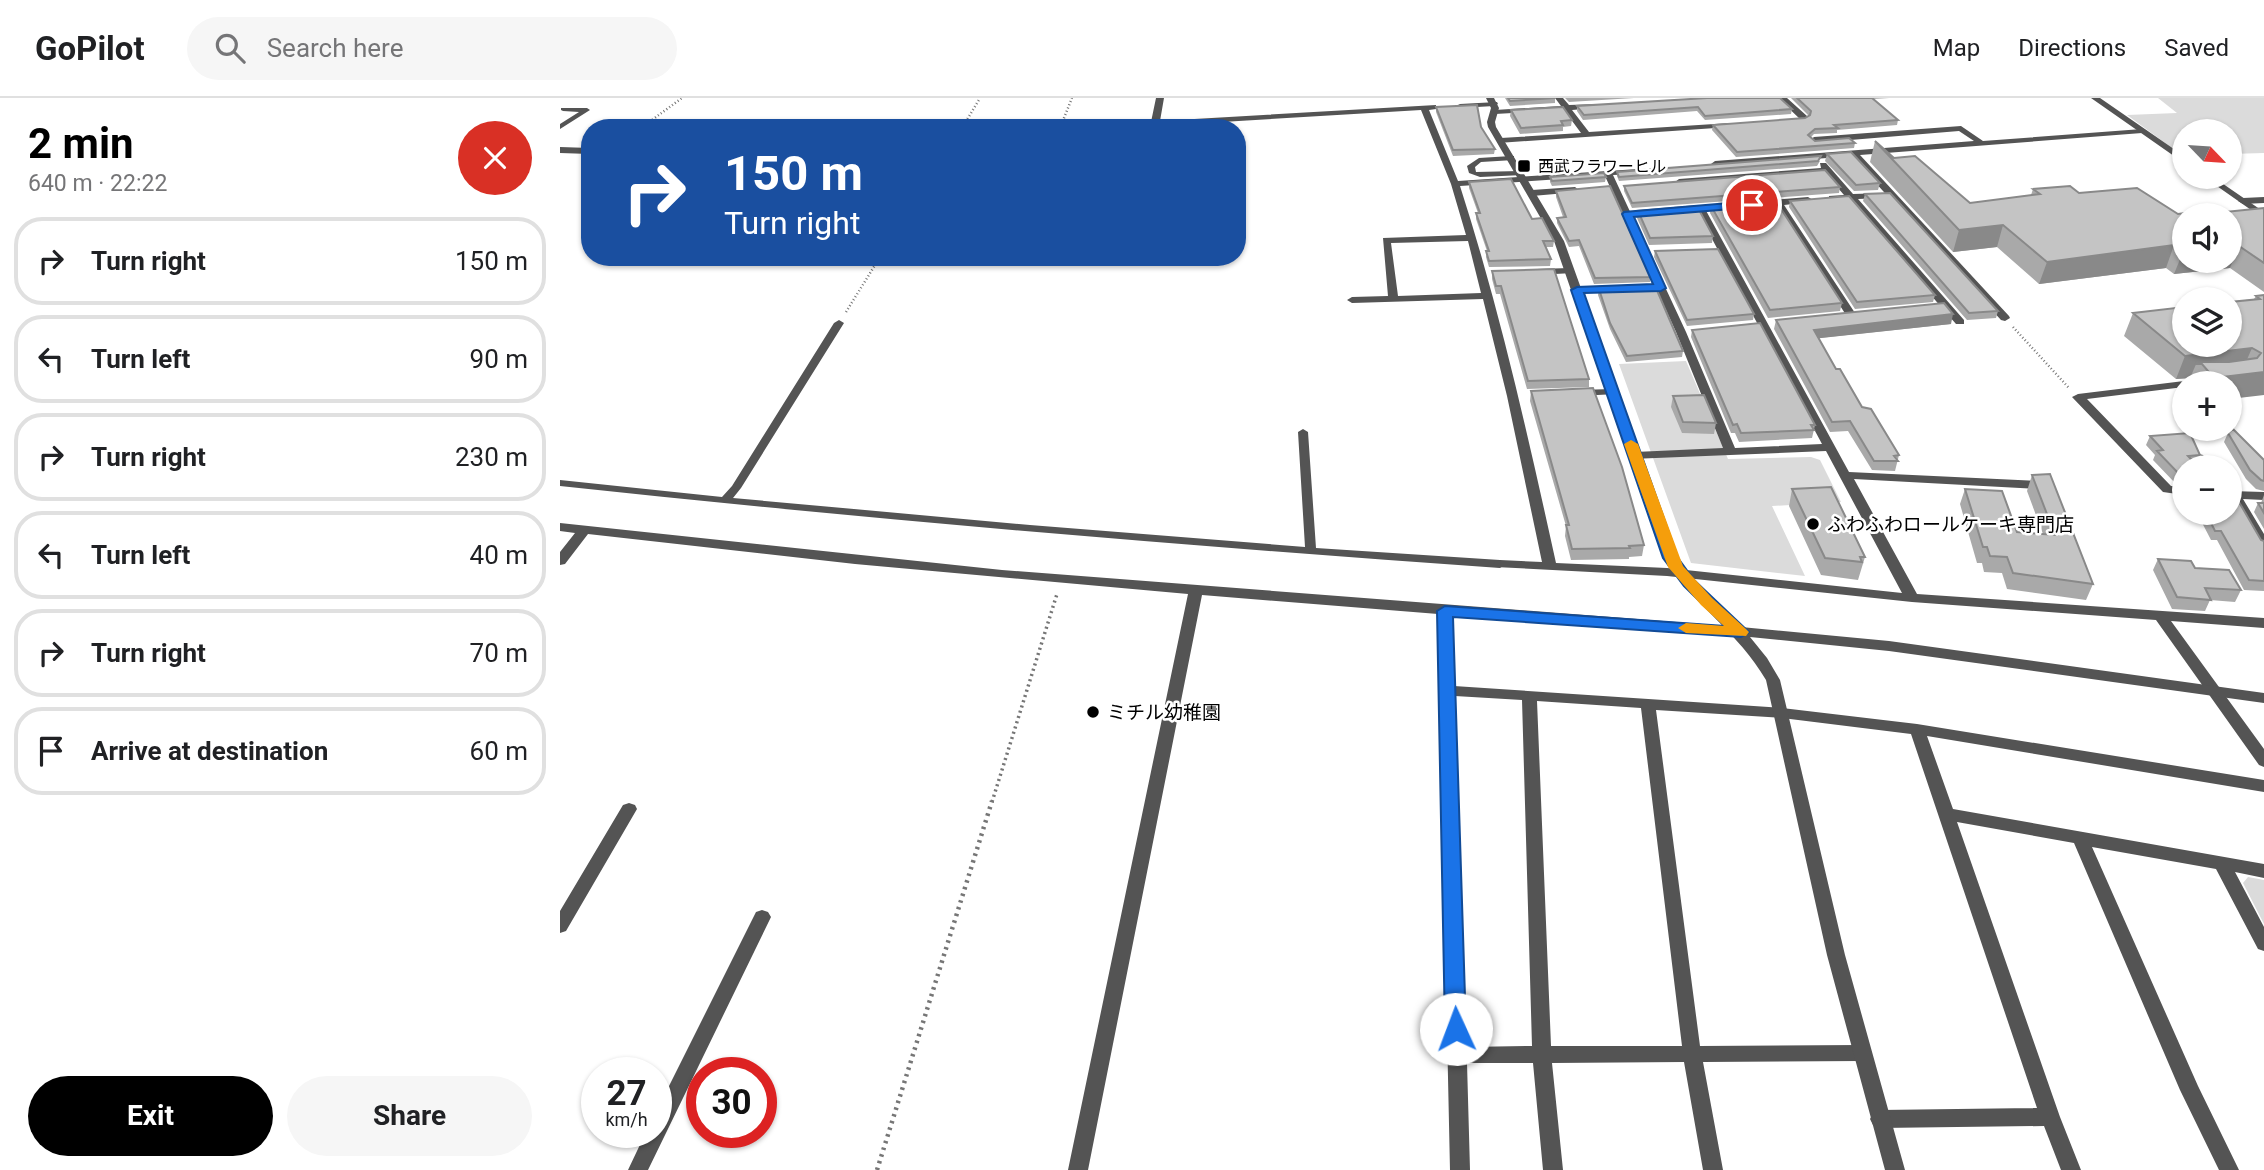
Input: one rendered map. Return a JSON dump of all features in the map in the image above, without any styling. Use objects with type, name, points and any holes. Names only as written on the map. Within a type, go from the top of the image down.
[{"type":"street","points":[[1156,119],[1160,98]]},
{"type":"street","points":[[1559,98],[1587,135]]},
{"type":"street","points":[[1782,98],[1804,118],[1794,120],[1830,155]]},
{"type":"street","points":[[2095,98],[2172,152]]},
{"type":"street","points":[[1493,105],[1491,122],[1551,225],[1570,271],[1671,558],[1681,575],[1741,632],[1764,662],[1773,680],[1836,955],[1895,1170]]},
{"type":"street","points":[[1452,106],[1566,108],[1606,105]]},
{"type":"street","points":[[1239,119],[1438,107]]},
{"type":"street","points":[[1424,108],[1455,184],[1486,296],[1519,396],[1550,567]]},
{"type":"street","points":[[1501,141],[1739,124]]},
{"type":"street","points":[[1814,139],[1961,128],[1981,143]]},
{"type":"street","points":[[1704,165],[2142,131]]},
{"type":"street","points":[[560,150],[581,151]]},
{"type":"street","points":[[1853,153],[2005,318]]},
{"type":"street","points":[[1815,156],[1960,322]]},
{"type":"street","points":[[1455,184],[1522,176],[1649,170]]},
{"type":"street","points":[[1668,183],[1828,170]]},
{"type":"street","points":[[1608,173],[1661,288],[1687,332],[1730,451]]},
{"type":"street","points":[[1601,188],[1629,186]]},
{"type":"street","points":[[1532,193],[1588,189]]},
{"type":"street","points":[[2225,189],[2264,216]]},
{"type":"street","points":[[1826,199],[1890,194]]},
{"type":"street","points":[[1752,205],[1814,200]]},
{"type":"street","points":[[2242,201],[2264,200]]},
{"type":"street","points":[[1778,202],[1850,313]]},
{"type":"street","points":[[1701,209],[1912,598]]},
{"type":"street","points":[[1627,214],[1640,213]]},
{"type":"street","points":[[1394,300],[1386,240],[1472,238]]},
{"type":"street","points":[[1709,250],[1722,249]]},
{"type":"street","points":[[1644,251],[1657,251]]},
{"type":"street","points":[[1519,272],[1570,271]]},
{"type":"street","points":[[1480,273],[1493,273]]},
{"type":"street","points":[[1577,290],[1633,288]]},
{"type":"street","points":[[1647,288],[1661,288]]},
{"type":"street","points":[[1352,300],[1486,296]]},
{"type":"street","points":[[1932,307],[1946,306]]},
{"type":"street","points":[[1838,315],[1864,312]]},
{"type":"street","points":[[2078,397],[2172,385]]},
{"type":"street","points":[[1562,394],[1612,391]]},
{"type":"street","points":[[2078,397],[2167,489],[2172,490]]},
{"type":"street","points":[[1635,456],[1830,447]]},
{"type":"street","points":[[1845,475],[2040,485]]},
{"type":"street","points":[[2242,494],[2264,496]]},
{"type":"street","points":[[2242,510],[2264,545]]},
{"type":"street","points":[[560,527],[740,549],[1196,590],[1889,646],[2264,698]]},
{"type":"street","points":[[560,561],[584,530]]},
{"type":"street","points":[[1500,564],[1681,575],[1912,598],[2264,623]]},
{"type":"street","points":[[1078,1170],[1196,590]]},
{"type":"street","points":[[1445,611],[1460,1170]]},
{"type":"street","points":[[2160,615],[2264,761]]},
{"type":"street","points":[[1446,690],[1782,713],[1917,729],[2264,786]]},
{"type":"street","points":[[1529,696],[1542,1053],[1553,1170]]},
{"type":"street","points":[[1648,704],[1692,1054],[1713,1170]]},
{"type":"street","points":[[1917,729],[2050,1117],[2071,1170]]},
{"type":"street","points":[[560,926],[629,809]]},
{"type":"street","points":[[1945,814],[2264,871]]},
{"type":"street","points":[[2081,839],[2190,1090],[2230,1170]]},
{"type":"street","points":[[2222,864],[2264,944]]},
{"type":"street","points":[[638,1170],[762,917]]},
{"type":"street","points":[[1456,1055],[1861,1053]]},
{"type":"street","points":[[1880,1119],[2050,1117]]},
{"type":"lane","points":[[562,110],[580,98]]},
{"type":"lane","points":[[560,127],[587,110],[562,110]]},
{"type":"lane","points":[[1511,158],[1479,160],[1471,166],[1473,173],[1522,176]]},
{"type":"lane","points":[[724,501],[736,488],[839,323]]},
{"type":"lane","points":[[1303,432],[1311,551]]},
{"type":"lane","points":[[560,483],[724,501],[1311,551],[1500,564]]},
{"type":"path","points":[[653,119],[682,98]]},
{"type":"path","points":[[967,119],[980,98]]},
{"type":"path","points":[[1064,119],[1072,98]]},
{"type":"path","points":[[839,323],[874,266]]},
{"type":"path","points":[[2005,318],[2078,397]]},
{"type":"path","points":[[877,1170],[1062,578]]},
{"type":"shaded area","points":[[2158,98],[2264,98],[2264,153],[2242,154],[2242,119],[2172,119],[2172,148],[2127,115],[2177,113]]},
{"type":"shaded area","points":[[1686,361],[1728,459],[1811,457],[1820,460],[1841,502],[1772,506],[1805,576],[1691,563],[1619,364]]},
{"type":"shaded area","points":[[2248,877],[2264,880],[2264,924],[2243,883]]},
{"type":"building","points":[[1508,98],[1555,98],[1510,101]]},
{"type":"building","points":[[1707,98],[1780,98],[1792,109],[1705,116],[1698,107],[1584,115],[1577,106]]},
{"type":"building","points":[[1797,98],[1872,98],[1898,120],[1834,125],[1838,128],[1815,129],[1808,135],[1815,141],[1849,138],[1855,143],[1737,152],[1713,125],[1805,118],[1811,111]]},
{"type":"building","points":[[1477,105],[1481,127],[1495,149],[1453,150],[1436,107]]},
{"type":"building","points":[[1563,107],[1572,120],[1561,121],[1563,125],[1521,128],[1511,110]]},
{"type":"building","points":[[1875,141],[1894,158],[1915,156],[1970,203],[2040,194],[2033,189],[2070,186],[2079,193],[2137,188],[2172,210],[2172,245],[2047,262],[2003,225],[1959,230]]},
{"type":"building","points":[[1851,152],[1880,183],[1856,185],[1827,154]]},
{"type":"building","points":[[1821,156],[1818,161],[1619,177],[1617,172]]},
{"type":"building","points":[[1825,170],[1840,187],[1632,203],[1624,186]]},
{"type":"building","points":[[1604,173],[1606,177],[1552,181],[1550,177]]},
{"type":"building","points":[[1511,179],[1532,219],[1542,218],[1554,241],[1543,241],[1551,259],[1489,261],[1486,251],[1489,251],[1476,213],[1480,213],[1469,182]]},
{"type":"building","points":[[1610,186],[1651,277],[1595,278],[1579,240],[1569,241],[1557,218],[1566,217],[1556,191]]},
{"type":"building","points":[[1890,193],[1998,311],[1969,313],[1865,194]]},
{"type":"building","points":[[1849,196],[1935,295],[1857,302],[1790,201]]},
{"type":"building","points":[[1776,201],[1842,303],[1770,310],[1711,206]]},
{"type":"building","points":[[1697,206],[1713,236],[1650,238],[1638,211]]},
{"type":"building","points":[[2264,208],[2264,263],[2242,248],[2242,210]]},
{"type":"building","points":[[1718,249],[1754,314],[1687,320],[1655,251]]},
{"type":"building","points":[[1554,269],[1589,379],[1528,381],[1501,286],[1496,286],[1492,271]]},
{"type":"building","points":[[1656,288],[1683,351],[1627,356],[1610,323],[1599,289]]},
{"type":"building","points":[[2264,295],[2264,372],[2242,375],[2242,371],[2208,371],[2202,364],[2196,364],[2257,358],[2261,353],[2252,348],[2242,349],[2242,301],[2260,299],[2256,296]]},
{"type":"building","points":[[1944,303],[1953,314],[1814,330],[1836,369],[1840,369],[1862,407],[1871,409],[1899,455],[1894,456],[1898,461],[1874,461],[1850,421],[1832,422],[1776,320]]},
{"type":"building","points":[[2172,308],[2172,345],[2133,313]]},
{"type":"building","points":[[1760,323],[1815,425],[1811,425],[1814,430],[1741,433],[1737,424],[1733,425],[1692,330]]},
{"type":"building","points":[[1593,388],[1622,467],[1644,545],[1629,546],[1630,548],[1572,549],[1566,525],[1569,525],[1531,391]]},
{"type":"building","points":[[1704,395],[1716,423],[1683,422],[1673,396]]},
{"type":"building","points":[[2172,434],[2172,441],[2194,441],[2200,455],[2172,455],[2172,467],[2157,451],[2163,450],[2150,436]]},
{"type":"building","points":[[2242,438],[2264,460],[2264,481],[2250,470],[2233,441],[2242,441]]},
{"type":"building","points":[[2050,474],[2093,584],[2013,573],[2007,557],[1990,556],[1987,547],[1983,547],[1965,489],[2002,491],[2017,532],[2055,535],[2032,475]]},
{"type":"building","points":[[1831,487],[1865,557],[1860,557],[1862,562],[1825,558],[1792,489]]},
{"type":"building","points":[[2242,507],[2264,541],[2264,581],[2249,580],[2221,531],[2215,531],[2212,525],[2242,525]]},
{"type":"building","points":[[2158,559],[2191,561],[2195,568],[2229,570],[2241,590],[2205,588],[2211,600],[2177,597]]},
{"type":"slow traffic","points":[[1631,444],[1676,567],[1706,601],[1741,632],[1686,628]]},
{"type":"place","name":"西武フラワーヒル","points":[[1524,166]]},
{"type":"place","name":"ふわふわロールケーキ専門店","points":[[1813,524]]},
{"type":"place","name":"ミチル幼稚園","points":[[1093,712]]},
{"type":"route","points":[[1456,1029],[1445,611],[1741,632],[1681,575],[1671,558],[1577,290],[1661,288],[1627,214],[1752,205]]}]
